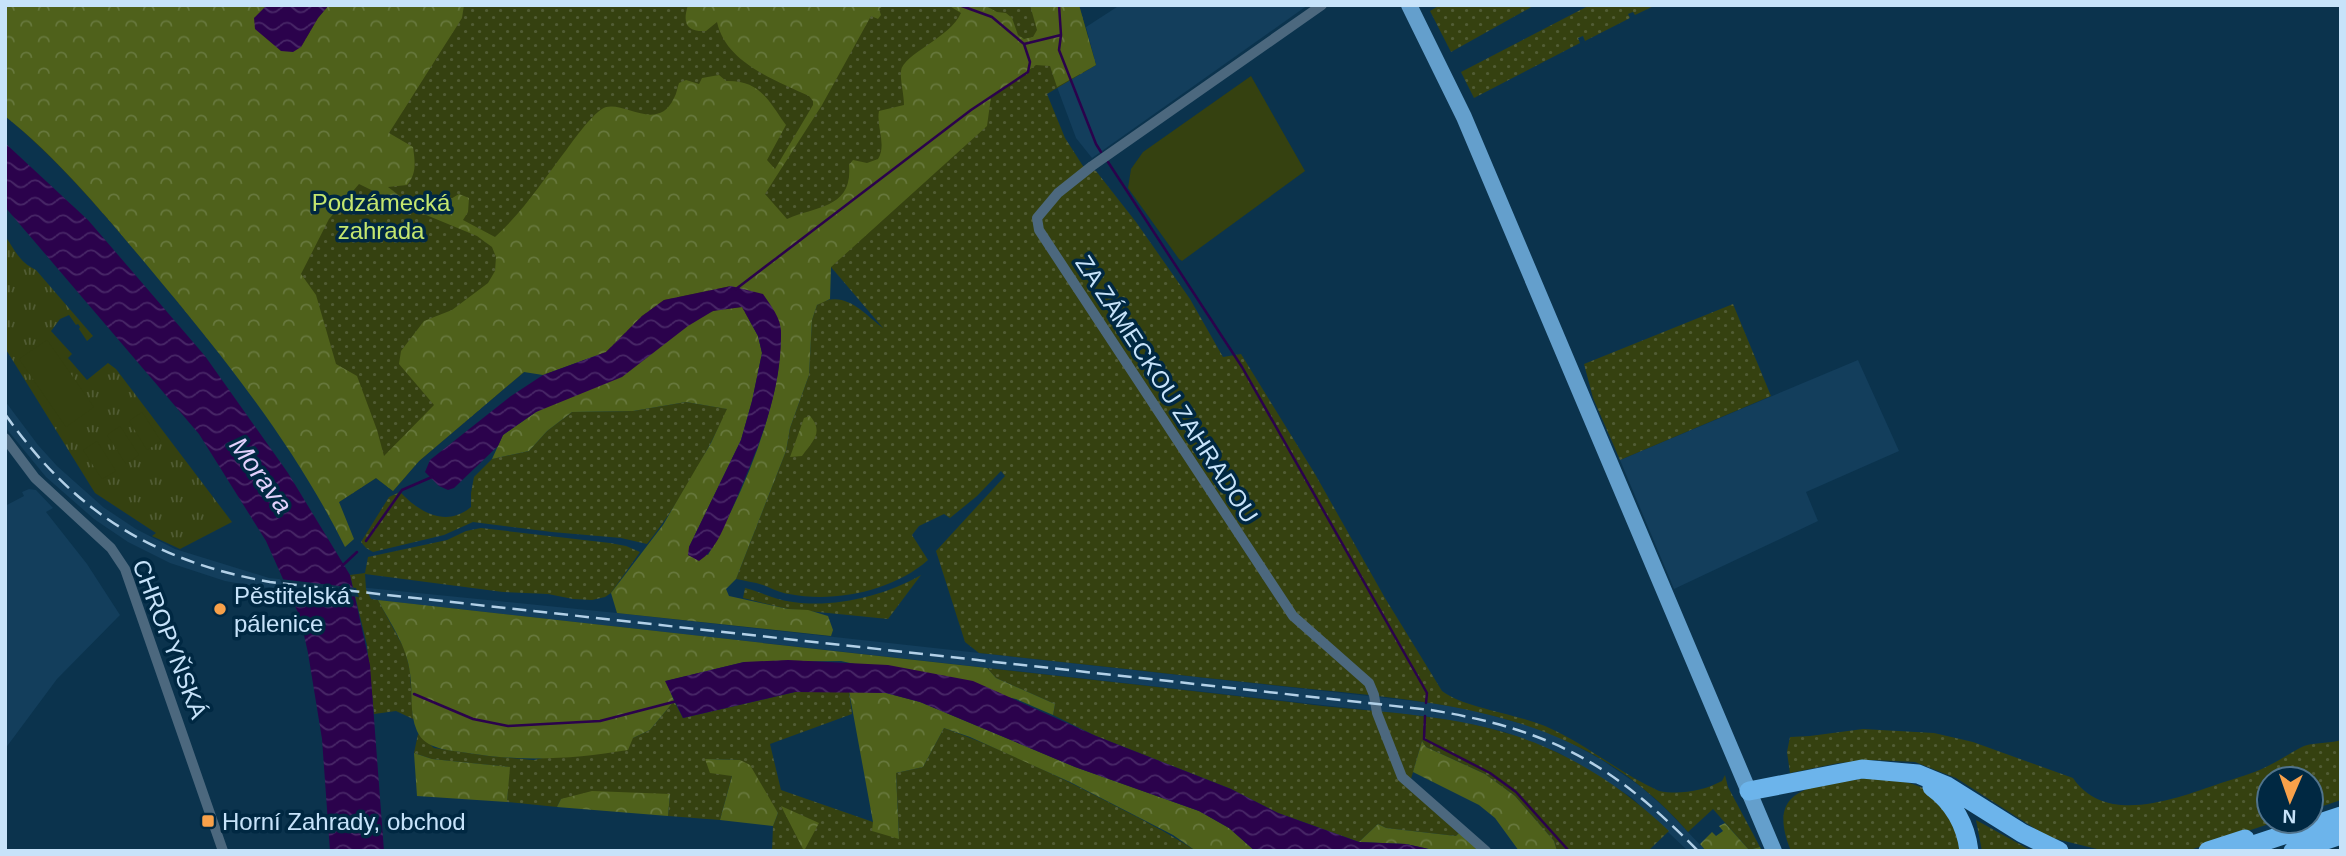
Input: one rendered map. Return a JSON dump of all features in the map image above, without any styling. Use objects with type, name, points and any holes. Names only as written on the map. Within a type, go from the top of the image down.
[{"type":"highway","points":[[1749,791],[1844,771],[1893,770],[1918,774],[1965,797],[2022,833],[2059,851]]},
{"type":"highway","points":[[1893,770],[1926,783],[1947,801],[1961,821],[1969,851]]},
{"type":"highway","points":[[2235,851],[2341,816]]},
{"type":"highway","points":[[2208,851],[2257,835]]},
{"type":"highway","points":[[2293,851],[2341,835]]},
{"type":"highway","points":[[2320,851],[2341,844]]},
{"type":"main road","points":[[1413,12],[1464,117],[1774,851]]},
{"type":"street","name":"ZA ZÁMECKOU ZAHRADOU","points":[[1322,5],[1092,166],[1058,194],[1037,218],[1039,230],[1293,616],[1369,683],[1377,713],[1402,777],[1486,851]]},
{"type":"street","name":"CHROPYŇSKÁ","points":[[5,438],[35,478],[111,548],[125,569],[223,851]]},
{"type":"shaded area","points":[[1120,5],[1308,5],[1092,158],[1076,138],[1057,87],[1096,65],[1086,27]]},
{"type":"shaded area","points":[[1858,360],[1899,451],[1806,492],[1818,521],[1674,589],[1620,460]]},
{"type":"shaded area","points":[[5,401],[57,466],[103,507],[136,529],[175,549],[269,578],[617,613],[1432,703],[1473,710],[1537,728],[1602,760],[1640,786],[1706,851],[1688,851],[1631,797],[1559,753],[1505,732],[1470,724],[1430,717],[225,581],[170,563],[128,542],[94,519],[46,477],[5,427]]},
{"type":"shaded area","points":[[36,490],[53,508],[46,512],[87,564],[120,615],[57,679],[5,749],[5,506],[24,496],[22,492]]},
{"type":"green space","points":[[5,5],[1079,5],[1096,65],[1047,94],[1065,138],[1083,166],[1096,171],[1136,222],[1190,299],[1223,357],[1241,354],[1442,691],[1462,702],[1545,726],[1659,791],[1675,793],[1699,790],[1722,781],[1725,775],[1728,787],[1760,847],[1749,850],[1713,809],[1688,832],[1644,789],[1596,756],[1546,732],[1493,716],[1438,704],[1381,696],[979,653],[965,642],[936,551],[1005,476],[1001,471],[977,496],[950,518],[944,514],[919,526],[912,535],[928,560],[914,571],[881,587],[825,597],[786,593],[736,579],[786,451],[790,428],[809,375],[812,320],[817,305],[836,299],[853,304],[883,328],[831,267],[790,311],[524,372],[419,461],[393,491],[376,478],[339,502],[115,227],[62,169],[5,116]]},
{"type":"green space","name":"Podzámecká zahrada","points":[[5,5],[267,5],[255,18],[301,47],[329,5],[464,5],[462,18],[389,133],[413,147],[415,162],[414,172],[407,185],[388,187],[405,200],[440,214],[449,200],[459,194],[469,198],[468,212],[463,220],[495,237],[524,206],[598,112],[618,107],[648,115],[658,114],[667,109],[679,83],[686,80],[699,84],[702,78],[719,75],[726,81],[747,84],[762,93],[786,125],[767,160],[775,169],[813,101],[809,96],[767,76],[741,59],[730,49],[717,22],[706,31],[690,28],[686,22],[688,5],[884,5],[879,9],[881,15],[878,19],[871,16],[822,105],[765,194],[787,219],[821,208],[839,198],[845,190],[849,179],[849,165],[853,160],[867,163],[878,159],[882,147],[879,111],[904,105],[901,71],[910,58],[955,22],[961,13],[948,5],[984,5],[997,12],[1006,13],[1012,18],[1018,35],[1024,39],[1033,37],[1037,30],[1030,5],[1079,5],[1096,65],[1057,87],[1050,66],[1036,65],[991,97],[987,126],[831,267],[830,299],[817,305],[812,320],[809,375],[790,428],[786,451],[736,579],[726,589],[729,596],[828,616],[833,630],[831,636],[617,613],[611,593],[663,525],[711,443],[727,409],[686,402],[633,411],[572,412],[547,431],[529,451],[492,459],[503,435],[536,412],[693,317],[742,307],[758,336],[762,353],[741,440],[689,547],[708,555],[730,513],[758,447],[772,401],[779,360],[781,330],[731,286],[664,300],[642,316],[606,352],[543,375],[524,372],[419,461],[393,491],[376,478],[339,502],[354,539],[345,547],[304,473],[281,438],[205,335],[82,189],[45,151],[5,116]],"holes":[[[359,184],[477,236],[492,247],[496,257],[495,271],[488,283],[452,310],[424,321],[401,351],[399,364],[434,405],[384,456],[357,376],[336,364],[316,295],[301,274],[329,219]]]},
{"type":"green space","points":[[1440,5],[1535,5],[1451,52],[1430,11]]},
{"type":"green space","points":[[1590,5],[1654,6],[1635,15],[1633,12],[1628,14],[1630,18],[1585,41],[1583,36],[1578,38],[1580,43],[1474,98],[1461,72]]},
{"type":"green space","points":[[1251,76],[1305,171],[1182,261],[1128,188],[1131,169],[1143,152]]},
{"type":"green space","points":[[5,236],[21,259],[36,270],[93,336],[87,341],[78,324],[76,325],[69,315],[60,319],[51,331],[72,354],[68,358],[87,380],[108,363],[116,369],[232,522],[180,549],[152,536],[156,533],[95,493],[5,348]]},
{"type":"green space","points":[[1733,304],[1771,396],[1620,460],[1593,398],[1584,364]]},
{"type":"green space","points":[[47,340],[94,407],[66,427],[19,359]]},
{"type":"green space","points":[[686,402],[728,409],[681,495],[647,544],[621,538],[473,522],[444,535],[373,552],[361,542],[389,497],[400,492],[416,506],[433,515],[443,517],[462,513],[471,507],[474,477],[492,459],[529,451],[547,431],[572,412],[633,411]]},
{"type":"green space","points":[[142,412],[161,441],[147,450],[129,421]]},
{"type":"green space","points":[[810,416],[817,432],[802,456],[790,457],[804,418]]},
{"type":"green space","points":[[120,426],[139,455],[126,464],[107,435]]},
{"type":"green space","points":[[97,441],[116,471],[102,479],[83,450]]},
{"type":"green space","points":[[481,528],[610,543],[640,552],[611,593],[592,600],[503,592],[365,574],[366,589],[371,599],[378,600],[405,650],[410,671],[413,719],[396,711],[374,714],[367,645],[350,575],[365,573],[368,557],[447,540],[466,531]]},
{"type":"green space","points":[[921,575],[888,619],[788,609],[743,598],[745,588],[793,602],[842,602],[892,589]]},
{"type":"green space","points":[[378,600],[987,668],[996,678],[1055,704],[1053,715],[1016,699],[841,661],[744,662],[666,681],[674,701],[650,730],[633,738],[628,750],[588,756],[529,758],[454,751],[432,746],[417,731],[413,717],[408,663],[397,635]]},
{"type":"green space","points":[[987,668],[1397,713],[1480,726],[1533,742],[1588,769],[1622,791],[1669,831],[1648,851],[1557,851],[1554,841],[1515,796],[1485,774],[1426,747],[1422,741],[1411,779],[1464,828],[1456,836],[1386,828],[1378,824],[1359,842],[1278,813],[1231,789],[1096,736],[1053,715],[1055,704],[996,678]]},
{"type":"green space","points":[[849,691],[852,714],[770,744],[781,790],[873,822],[899,839],[896,773],[923,767],[944,728],[1067,781],[1196,851],[772,851],[773,826],[778,813],[740,760],[705,759],[732,776],[720,820],[668,816],[670,794],[561,799],[557,807],[507,802],[509,767],[432,759],[414,753],[418,734],[434,748],[534,760],[633,738],[650,730],[674,701],[683,718],[795,692]]},
{"type":"green space","points":[[849,691],[886,693],[920,702],[1075,767],[1199,811],[1229,828],[1255,851],[1196,851],[1173,835],[1070,782],[944,728],[923,767],[896,773],[899,839],[872,831],[873,822]]},
{"type":"green space","points":[[1863,729],[1934,733],[1973,742],[2073,778],[2087,793],[2104,802],[2123,805],[2164,801],[2255,771],[2255,829],[2193,849],[2105,851],[2048,837],[1956,778],[1915,762],[1874,760],[1839,763],[1790,773],[1787,752],[1790,737]]},
{"type":"green space","points":[[2341,740],[2341,800],[2325,805],[2325,765],[2271,765],[2304,746]]},
{"type":"green space","points":[[1422,741],[1426,747],[1485,774],[1515,796],[1554,841],[1557,851],[1519,851],[1495,818],[1479,805],[1413,772]]},
{"type":"green space","points":[[414,753],[432,759],[510,767],[507,802],[417,796]]},
{"type":"green space","points":[[705,759],[740,760],[750,765],[778,813],[773,826],[720,820],[732,776],[710,773]]},
{"type":"green space","points":[[1866,778],[1908,783],[1936,796],[1950,814],[1964,851],[1791,851],[1784,829],[1784,812],[1790,801],[1800,792],[1814,787]]},
{"type":"green space","points":[[592,791],[670,794],[668,816],[557,807],[561,799]]},
{"type":"green space","points":[[781,806],[819,823],[804,851]]},
{"type":"green space","points":[[1976,820],[2032,851],[1982,851]]},
{"type":"green space","points":[[1725,823],[1749,850],[1760,847],[1762,851],[1706,851],[1700,844],[1712,832],[1716,836],[1723,831],[1719,826]]},
{"type":"green space","points":[[1378,824],[1386,828],[1456,836],[1464,828],[1490,851],[1438,851],[1406,844],[1359,842]]},
{"type":"water","points":[[267,5],[329,5],[301,47],[293,52],[281,51],[255,29],[254,18]]},
{"type":"water","name":"Morava","points":[[5,143],[88,220],[205,356],[288,473],[350,575],[370,665],[384,851],[330,851],[322,739],[308,653],[300,617],[266,541],[199,434],[5,207]]},
{"type":"water","points":[[731,286],[763,294],[779,322],[780,354],[773,398],[752,461],[721,534],[706,556],[699,561],[688,555],[689,547],[741,440],[762,353],[758,336],[742,307],[713,311],[688,326],[622,377],[536,412],[503,435],[498,446],[454,488],[448,490],[439,486],[425,472],[430,460],[511,396],[543,375],[606,352],[642,316],[664,300]]},
{"type":"water","points":[[788,660],[888,665],[973,681],[1096,736],[1231,789],[1278,813],[1359,842],[1406,844],[1438,851],[1255,851],[1229,828],[1199,811],[1075,767],[920,702],[886,693],[795,692],[683,718],[665,681],[744,662]]},
{"type":"pier","points":[[280,579],[356,588],[359,597],[284,589]]},
{"type":"waterway","points":[[959,5],[992,17],[1024,44],[1061,35]]},
{"type":"waterway","points":[[1059,5],[1059,50],[1101,152]]},
{"type":"waterway","points":[[736,289],[971,110],[1028,72],[1030,62],[1024,44]]},
{"type":"waterway","points":[[1108,162],[1242,367],[1427,693],[1426,703]]},
{"type":"waterway","points":[[366,541],[402,490],[432,477]]},
{"type":"waterway","points":[[342,566],[357,552]]},
{"type":"waterway","points":[[414,694],[473,719],[508,726],[600,721],[677,701]]},
{"type":"waterway","points":[[1425,716],[1424,739],[1490,773],[1516,792],[1569,851]]},
{"type":"railway","points":[[5,414],[59,479],[88,505],[119,527],[153,545],[189,561],[228,573],[270,582],[1431,710],[1474,718],[1546,740],[1578,755],[1637,795],[1698,851]]},
{"type":"place","name":"Pěstitelská pálenice","points":[[220,609]]},
{"type":"place","name":"Horní Zahrady, obchod","points":[[208,821]]}]
